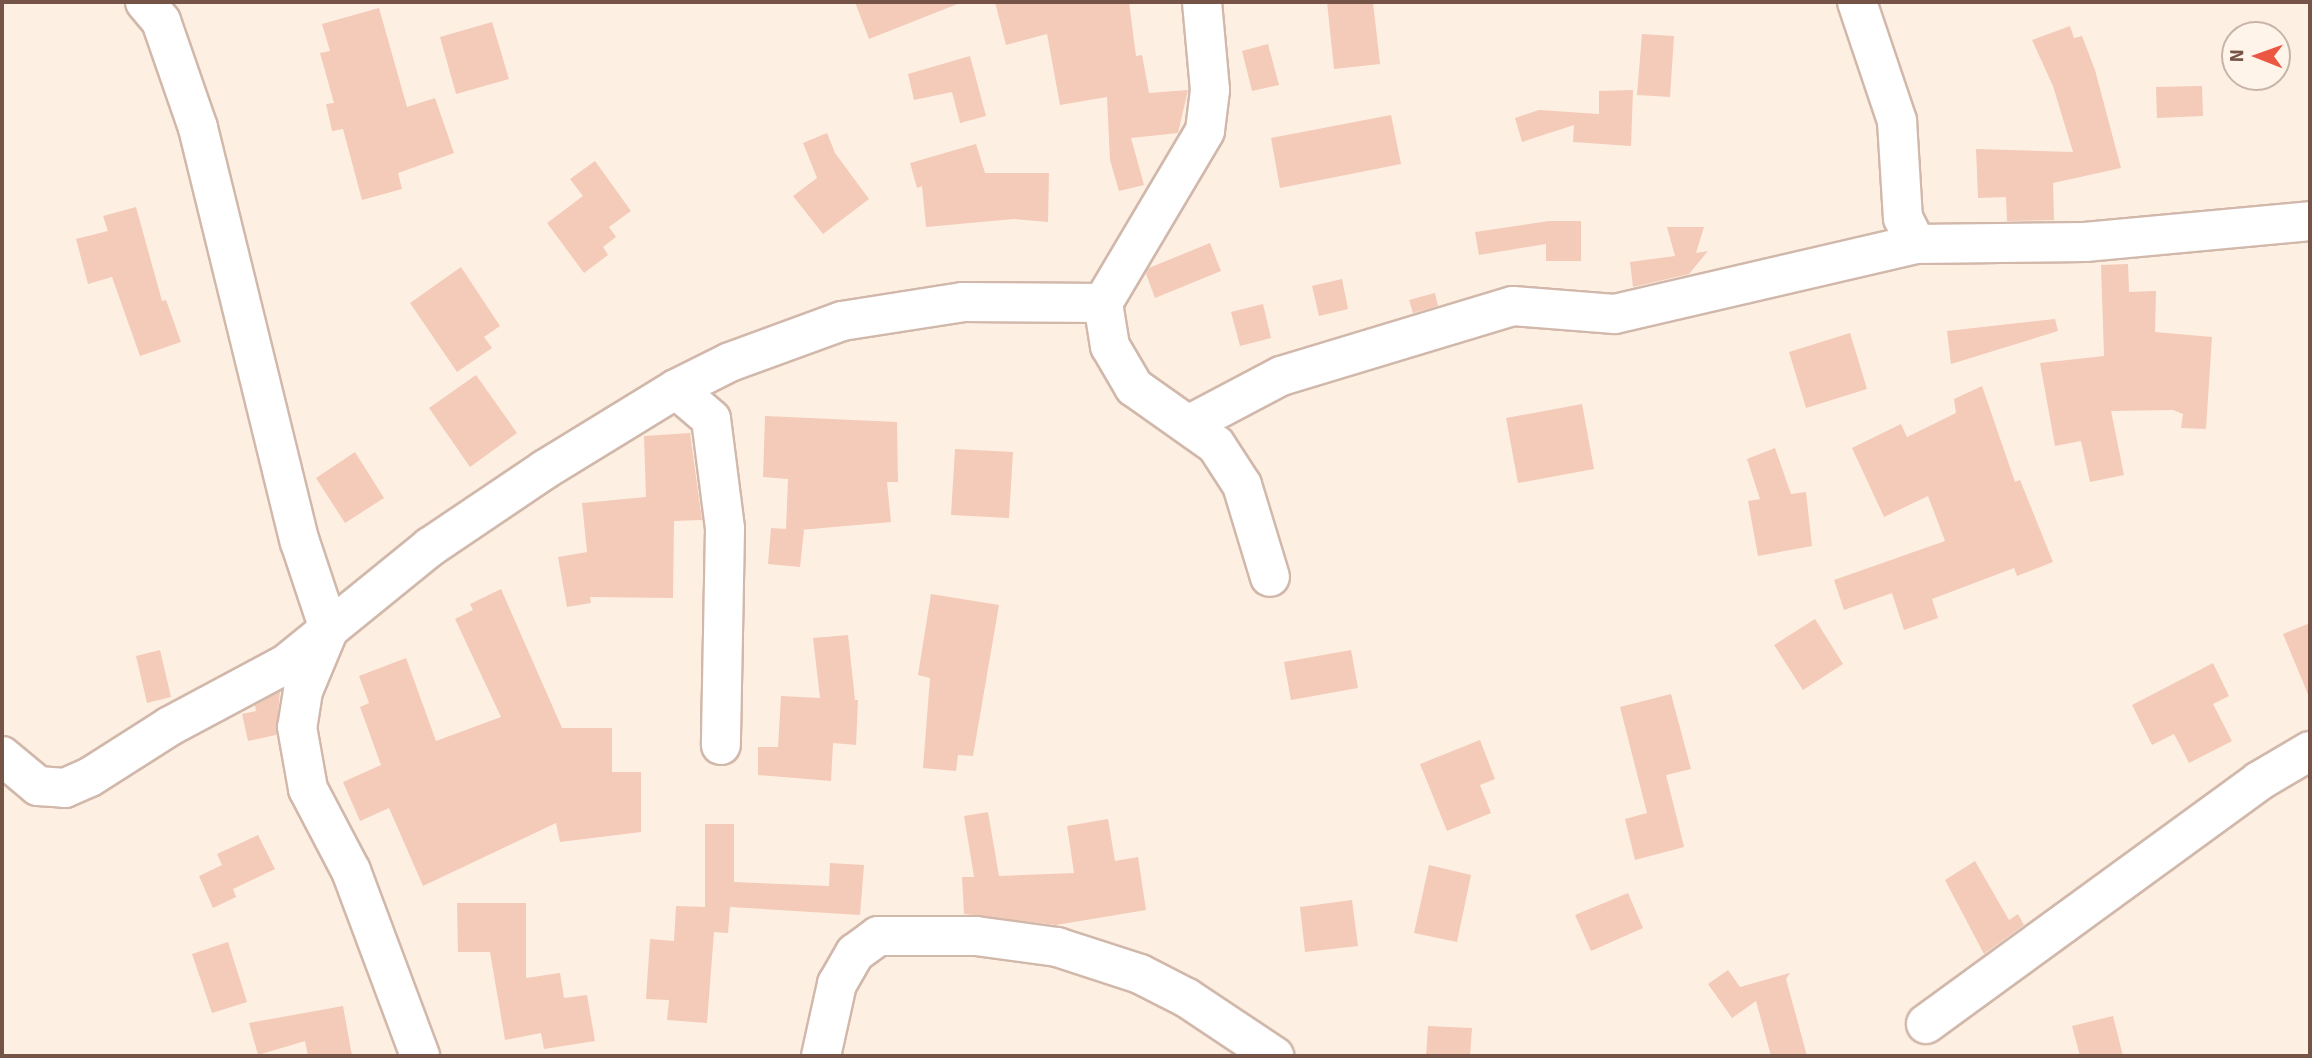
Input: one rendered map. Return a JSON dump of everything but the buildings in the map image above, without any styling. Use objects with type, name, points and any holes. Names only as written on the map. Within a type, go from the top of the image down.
[{"type":"street","points":[[145,2],[161,21],[198,128],[300,542],[329,629],[303,691],[297,727],[300,757],[308,789],[351,871],[419,1056]]},
{"type":"street","points":[[1202,2],[1210,90],[1205,131],[1103,303],[1110,346],[1134,387],[1216,445],[1242,485],[1269,577]]},
{"type":"street","points":[[1857,2],[1897,121],[1903,218],[1916,244]]},
{"type":"street","points":[[1188,425],[1282,376],[1513,306],[1615,314],[1916,244],[2085,242],[2310,221]]},
{"type":"street","points":[[2,756],[38,786],[65,788],[286,664],[430,547],[676,388],[730,362],[842,321],[963,302],[1103,303]]},
{"type":"street","points":[[676,388],[711,419],[725,529],[721,745]]},
{"type":"street","points":[[1926,1024],[2259,781],[2310,751]]},
{"type":"street","points":[[821,1056],[837,984],[855,953],[878,936],[976,936],[1057,947],[1140,974],[1187,998],[1274,1056]]}]
